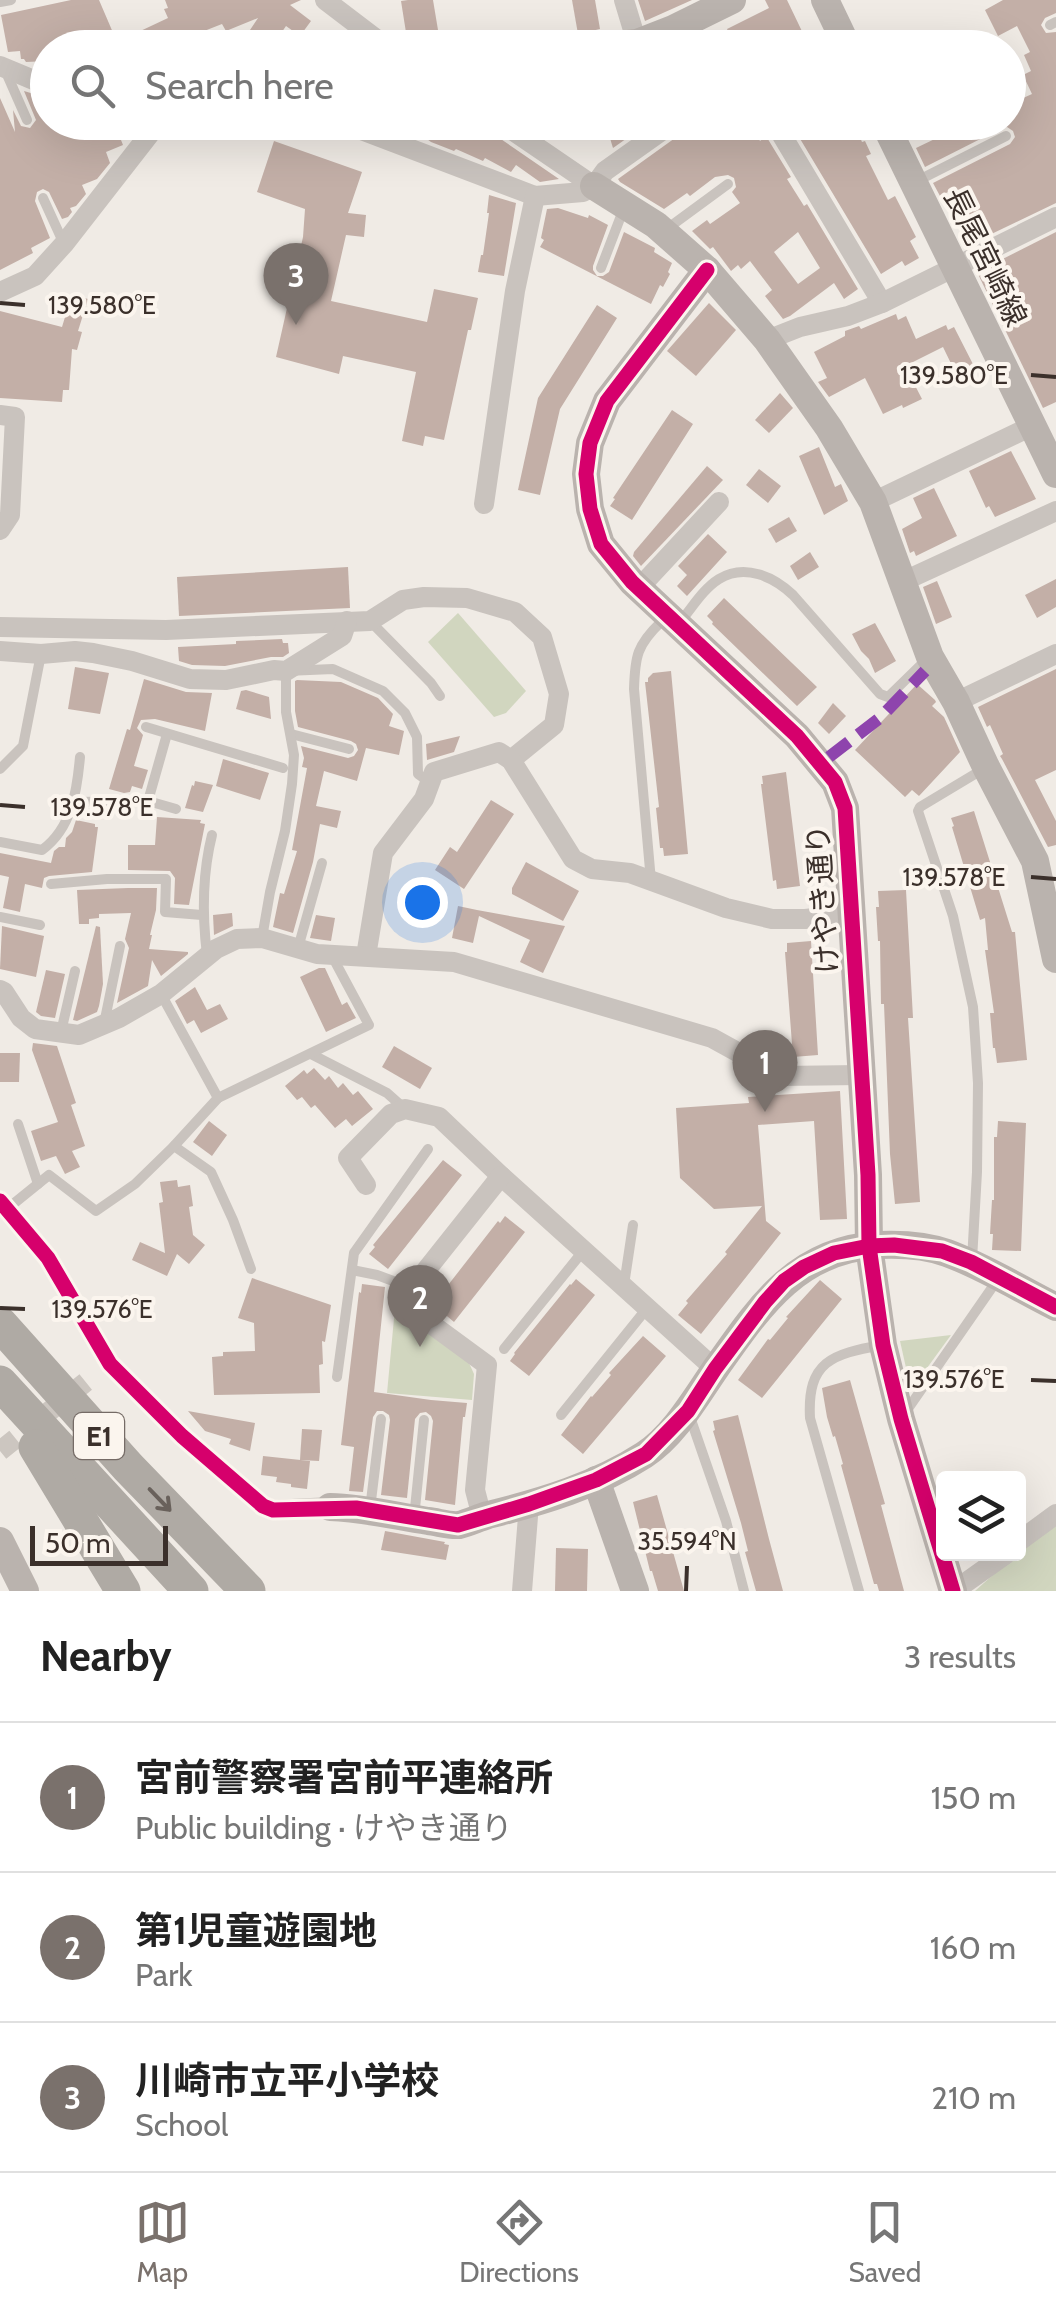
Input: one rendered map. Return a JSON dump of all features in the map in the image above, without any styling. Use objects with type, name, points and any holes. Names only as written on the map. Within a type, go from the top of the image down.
[{"type":"highway","name":"E1","points":[[0,1324],[203,1544],[267,1591]]},
{"type":"highway","name":"E1","points":[[0,1386],[190,1591]]},
{"type":"highway","points":[[0,1386],[119,1585]]},
{"type":"highway","points":[[148,1544],[172,1591]]},
{"type":"highway","points":[[203,1544],[248,1591]]},
{"type":"street","points":[[624,0],[632,30]]},
{"type":"street","points":[[670,30],[732,0]]},
{"type":"street","points":[[826,0],[840,30]]},
{"type":"street","points":[[331,1],[366,30]]},
{"type":"street","points":[[2,68],[30,78]]},
{"type":"street","points":[[0,292],[35,276],[145,140]]},
{"type":"street","points":[[387,140],[535,196],[573,195],[594,186],[606,171],[649,140]]},
{"type":"street","points":[[526,140],[663,231],[707,270],[767,340],[830,428],[873,502],[930,657],[1049,889],[1056,959]]},
{"type":"street","points":[[785,140],[882,304]]},
{"type":"street","name":"長尾宮崎線","points":[[892,140],[1043,433],[1056,474]]},
{"type":"street","points":[[484,504],[515,290],[535,196]]},
{"type":"street","points":[[767,340],[882,304],[1056,217]]},
{"type":"street","name":"けやき通り","points":[[707,270],[607,401],[590,443],[586,474],[590,509],[601,544],[669,623],[797,736],[835,782],[845,808],[870,1246],[883,1345],[900,1419],[953,1591]]},
{"type":"street","points":[[0,415],[15,417],[10,516],[0,530]]},
{"type":"street","points":[[873,502],[1043,433]]},
{"type":"street","points":[[639,588],[719,502]]},
{"type":"street","points":[[904,582],[1056,511]]},
{"type":"street","points":[[0,627],[166,630],[370,620],[403,600],[424,596],[467,598],[515,612],[542,637],[559,694],[554,725],[511,760]]},
{"type":"street","points":[[0,651],[93,653],[190,679],[226,680],[286,671],[342,636],[348,621]]},
{"type":"street","points":[[956,702],[1056,654]]},
{"type":"street","points":[[366,956],[383,852],[424,799],[434,772],[499,752],[511,760],[573,859],[592,869],[630,873],[726,908],[772,919],[852,914]]},
{"type":"street","points":[[0,990],[21,1018],[35,1029],[79,1034],[161,994],[216,949],[237,940],[262,938],[332,955],[454,962],[712,1038],[781,1076],[860,1075]]},
{"type":"street","points":[[366,1184],[348,1158],[391,1114],[405,1109],[439,1117],[715,1369]]},
{"type":"street","points":[[482,1517],[475,1490],[487,1365],[408,1307],[412,1288],[501,1176]]},
{"type":"street","points":[[4,1205],[48,1258],[110,1364],[182,1436],[262,1506],[273,1510],[370,1510],[458,1525],[596,1480],[646,1454],[688,1412],[715,1369],[784,1281],[834,1253],[907,1244],[942,1251],[972,1262],[1056,1307]]},
{"type":"street","points":[[92,1377],[110,1364]]},
{"type":"street","points":[[596,1480],[635,1591]]},
{"type":"street","points":[[522,1591],[529,1504]]},
{"type":"street","points":[[1026,1536],[1056,1514]]},
{"type":"street","points":[[0,1541],[24,1591]]},
{"type":"street","points":[[953,1591],[996,1561]]},
{"type":"lane","points":[[0,2],[11,0]]},
{"type":"lane","points":[[2,68],[26,120]]},
{"type":"lane","points":[[913,184],[998,140]]},
{"type":"lane","points":[[663,231],[728,184]]},
{"type":"lane","points":[[43,198],[64,244]]},
{"type":"lane","points":[[601,268],[625,207]]},
{"type":"lane","points":[[651,880],[634,664],[639,646],[710,586],[722,577],[745,573],[778,580],[880,694],[888,697],[930,657]]},
{"type":"lane","points":[[370,620],[440,696]]},
{"type":"lane","points":[[0,770],[23,746],[41,654]]},
{"type":"lane","points":[[262,938],[286,831],[292,784],[294,755],[286,712],[286,671],[333,669],[382,690],[405,713],[417,737],[418,774],[429,782]]},
{"type":"lane","points":[[146,727],[283,768]]},
{"type":"lane","points":[[148,802],[166,734]]},
{"type":"lane","points":[[291,734],[349,749]]},
{"type":"lane","points":[[0,842],[42,850],[48,846],[74,802],[80,757]]},
{"type":"lane","points":[[972,1262],[978,1083],[973,1007],[953,916],[918,811],[986,768]]},
{"type":"lane","points":[[74,802],[148,802],[176,810]]},
{"type":"lane","points":[[207,956],[202,916],[212,834]]},
{"type":"lane","points":[[298,948],[322,863]]},
{"type":"lane","points":[[50,884],[166,879],[165,912],[202,916]]},
{"type":"lane","points":[[0,917],[40,925]]},
{"type":"lane","points":[[104,1025],[120,946]]},
{"type":"lane","points":[[4,1205],[49,1175],[96,1210],[135,1184],[218,1098],[369,1024],[332,955]]},
{"type":"lane","points":[[62,1032],[75,971]]},
{"type":"lane","points":[[161,994],[218,1098]]},
{"type":"lane","points":[[311,1054],[387,1092],[405,1109]]},
{"type":"lane","points":[[18,1124],[38,1184]]},
{"type":"lane","points":[[174,1146],[210,1172],[251,1269]]},
{"type":"lane","points":[[337,1376],[354,1254],[428,1149]]},
{"type":"lane","points":[[624,1286],[633,1225]]},
{"type":"lane","points":[[504,1349],[584,1250]]},
{"type":"lane","points":[[352,1270],[412,1288]]},
{"type":"lane","points":[[900,1419],[999,1278]]},
{"type":"lane","points":[[561,1415],[648,1308]]},
{"type":"lane","points":[[860,1591],[810,1418],[809,1394],[813,1378],[824,1365],[846,1352],[883,1345]]},
{"type":"lane","points":[[688,1412],[726,1522],[744,1591]]},
{"type":"lane","points":[[370,1510],[381,1419]]},
{"type":"lane","points":[[414,1519],[424,1420]]},
{"type":"green space","points":[[458,613],[526,691],[506,713],[494,717],[428,642]]},
{"type":"green space","points":[[395,1308],[469,1363],[474,1374],[472,1400],[387,1393]]},
{"type":"green space","points":[[951,1335],[911,1390],[900,1341]]},
{"type":"green space","points":[[1056,1524],[1056,1591],[975,1591],[1009,1561],[1026,1561],[1026,1545]]},
{"type":"building","points":[[71,0],[99,0],[112,30],[30,30],[30,62],[26,62],[20,51],[8,52],[1,15]]},
{"type":"building","points":[[165,0],[301,0],[290,5],[311,21],[304,30],[286,26],[283,30],[250,30],[258,18],[228,30],[222,24],[207,30],[142,30],[168,18]]},
{"type":"building","points":[[433,0],[438,30],[406,30],[401,1]]},
{"type":"building","points":[[572,0],[595,0],[600,29],[577,30]]},
{"type":"building","points":[[638,0],[692,0],[645,21]]},
{"type":"building","points":[[765,0],[787,0],[801,30],[727,30],[727,29],[769,8]]},
{"type":"building","points":[[1003,0],[1056,0],[1056,13],[1041,25],[1046,33],[1056,32],[1056,203],[981,239],[956,188],[940,196],[933,183],[1013,140],[1026,140],[1026,97],[1032,94],[1026,81],[1026,74],[1031,71],[1026,60],[1030,52],[1026,30],[1017,26],[995,30],[985,10]]},
{"type":"building","points":[[0,98],[15,132],[13,110],[21,126],[30,128],[30,140],[121,140],[123,145],[106,152],[110,163],[97,179],[82,185],[86,194],[70,208],[68,217],[62,219],[49,192],[37,192],[35,201],[50,238],[31,248],[33,253],[0,270]]},
{"type":"building","points":[[428,140],[502,140],[559,179],[540,182],[516,165],[511,172],[485,158],[483,161]]},
{"type":"building","points":[[672,140],[768,140],[791,177],[787,179],[804,206],[807,204],[858,289],[844,299],[834,283],[783,319],[765,296],[772,290],[750,261],[731,271],[713,247],[710,249],[692,231],[707,220],[710,224],[740,203],[732,192],[736,187],[734,178],[715,177],[664,209],[618,179]],"holes":[[[798,232],[820,268],[798,284],[774,252]]]},
{"type":"building","points":[[801,140],[865,141],[871,154],[866,156],[888,200],[895,196],[916,237],[910,241],[919,258],[905,266],[902,261],[881,274]]},
{"type":"building","points":[[933,140],[978,140],[925,167],[916,148]]},
{"type":"building","points":[[274,141],[362,172],[348,213],[366,215],[364,237],[346,235],[331,301],[427,322],[434,289],[478,298],[444,440],[425,436],[423,446],[402,441],[416,372],[343,356],[339,374],[276,357],[303,237],[305,209],[257,192]]},
{"type":"building","points":[[489,195],[516,203],[504,276],[478,272]]},
{"type":"building","points":[[558,208],[588,218],[589,215],[608,225],[593,266],[597,276],[609,272],[624,232],[655,248],[654,252],[672,263],[670,274],[651,304],[540,247],[547,209]]},
{"type":"building","points":[[1056,232],[1056,402],[1043,408],[977,272]]},
{"type":"building","points":[[72,294],[88,299],[78,331],[82,332],[77,350],[72,349],[69,390],[63,390],[62,402],[0,398],[0,311],[62,327]]},
{"type":"building","points":[[709,303],[736,330],[696,376],[667,351]]},
{"type":"building","points":[[597,305],[617,318],[560,409],[540,495],[518,490],[538,398]]},
{"type":"building","points":[[896,314],[898,320],[906,316],[916,339],[946,325],[948,330],[954,327],[977,372],[959,380],[943,347],[905,366],[922,399],[903,408],[902,405],[883,414],[865,378],[829,397],[818,382],[827,378],[814,352],[845,336],[845,331],[859,326],[861,329]]},
{"type":"building","points":[[780,393],[793,408],[769,433],[755,420]]},
{"type":"building","points":[[672,410],[693,424],[632,520],[610,506]]},
{"type":"building","points":[[819,447],[835,487],[841,484],[848,501],[824,515],[799,456]]},
{"type":"building","points":[[1011,451],[1036,499],[995,517],[989,506],[986,508],[969,471]]},
{"type":"building","points":[[707,466],[723,480],[641,566],[634,552]]},
{"type":"building","points":[[759,469],[781,486],[768,503],[746,485]]},
{"type":"building","points":[[934,488],[957,536],[916,556],[914,551],[910,553],[902,529],[922,518],[913,498]]},
{"type":"building","points":[[789,517],[797,531],[776,543],[768,529]]},
{"type":"building","points":[[708,534],[727,552],[687,596],[677,586],[687,575],[678,566]]},
{"type":"building","points":[[810,552],[819,567],[798,580],[790,566]]},
{"type":"building","points":[[348,567],[350,608],[179,616],[177,577]]},
{"type":"building","points":[[1056,579],[1056,607],[1037,618],[1025,595]]},
{"type":"building","points":[[937,581],[952,617],[936,624],[923,587]]},
{"type":"building","points":[[724,598],[817,687],[797,706],[712,624],[707,616]]},
{"type":"building","points":[[875,623],[896,661],[875,673],[852,634]]},
{"type":"building","points":[[282,639],[288,643],[289,653],[283,657],[225,666],[179,661],[178,647]]},
{"type":"building","points":[[75,667],[109,673],[100,714],[68,709]]},
{"type":"building","points":[[1056,669],[1056,770],[1035,780],[1056,821],[1056,845],[1048,847],[978,707]]},
{"type":"building","points":[[671,671],[688,854],[664,856],[660,848],[645,682],[653,673]]},
{"type":"building","points":[[144,679],[186,692],[212,693],[205,731],[155,719],[141,720],[137,728],[143,735],[134,766],[148,770],[142,789],[132,786],[130,792],[124,793],[109,789]]},
{"type":"building","points":[[297,680],[341,682],[378,698],[393,714],[389,726],[404,731],[399,755],[366,748],[357,781],[324,771],[316,806],[341,811],[337,828],[320,824],[293,933],[273,927],[280,893],[284,894],[297,851],[292,850],[307,768],[302,767],[301,746],[348,758],[358,750],[351,741],[298,727]]},
{"type":"building","points":[[917,684],[935,700],[932,706],[944,717],[960,752],[919,796],[912,790],[905,797],[855,750]]},
{"type":"building","points":[[241,691],[269,697],[271,719],[236,709]]},
{"type":"building","points":[[833,703],[846,716],[829,734],[818,723]]},
{"type":"building","points":[[460,736],[454,752],[427,760],[426,744]]},
{"type":"building","points":[[223,759],[269,773],[260,800],[216,786]]},
{"type":"building","points":[[786,772],[800,886],[777,889],[761,784],[762,776]]},
{"type":"building","points":[[195,781],[213,785],[203,812],[185,808]]},
{"type":"building","points":[[491,800],[514,814],[464,889],[435,870],[450,847],[457,852]]},
{"type":"building","points":[[974,811],[1015,932],[1027,1060],[997,1063],[993,1048],[990,1013],[994,1013],[985,950],[985,918],[980,920],[951,818]]},
{"type":"building","points":[[157,817],[201,820],[205,824],[189,905],[174,904],[175,878],[170,871],[128,870],[128,845],[155,845]]},
{"type":"building","points":[[76,820],[98,827],[92,872],[49,876],[44,878],[42,888],[25,884],[20,912],[3,908],[9,877],[0,875],[0,853],[51,863],[54,851],[65,847]]},
{"type":"building","points":[[526,862],[579,891],[563,921],[512,894]]},
{"type":"building","points":[[157,888],[149,949],[188,954],[161,976],[152,960],[148,986],[117,1003],[129,948],[125,939],[131,913],[99,914],[99,918],[89,919],[89,924],[79,924],[77,890]]},
{"type":"building","points":[[906,890],[913,1018],[908,1018],[920,1202],[895,1204],[876,907],[878,891]]},
{"type":"building","points":[[458,906],[565,926],[543,973],[520,962],[530,940],[479,916],[473,943],[452,938]]},
{"type":"building","points":[[232,913],[233,926],[214,935],[213,915]]},
{"type":"building","points":[[316,915],[335,918],[331,941],[310,938]]},
{"type":"building","points":[[2,926],[44,936],[36,977],[0,969]]},
{"type":"building","points":[[96,926],[100,927],[103,984],[99,1006],[97,1012],[77,1021],[73,1020]]},
{"type":"building","points":[[811,941],[818,1055],[793,1057],[785,952],[787,943]]},
{"type":"building","points":[[325,968],[342,1005],[347,1002],[356,1018],[326,1032],[300,977]]},
{"type":"building","points":[[46,970],[65,974],[55,1018],[36,1012]]},
{"type":"building","points":[[195,987],[207,1010],[220,1004],[228,1019],[201,1033],[194,1020],[187,1024],[175,1001]]},
{"type":"building","points":[[33,1043],[57,1046],[76,1103],[71,1105],[85,1146],[72,1151],[80,1167],[65,1174],[56,1156],[41,1161],[31,1131],[58,1122],[32,1050]]},
{"type":"building","points":[[394,1046],[432,1068],[420,1089],[382,1067]]},
{"type":"building","points":[[0,1053],[20,1053],[19,1082],[0,1082]]},
{"type":"building","points":[[314,1068],[325,1080],[329,1076],[338,1088],[343,1083],[353,1095],[358,1091],[373,1109],[352,1126],[346,1119],[335,1128],[315,1105],[311,1108],[302,1097],[297,1100],[285,1086],[304,1070],[307,1074]]},
{"type":"building","points":[[840,1091],[847,1219],[820,1220],[814,1121],[758,1125],[766,1221],[781,1233],[701,1334],[678,1315],[762,1206],[714,1209],[680,1178],[676,1108],[749,1103],[748,1097]]},
{"type":"building","points":[[209,1121],[227,1135],[212,1156],[193,1142]]},
{"type":"building","points":[[998,1121],[1026,1123],[1021,1251],[992,1250],[994,1137]]},
{"type":"building","points":[[443,1160],[462,1175],[388,1269],[369,1254],[373,1245]]},
{"type":"building","points":[[177,1180],[178,1187],[190,1185],[193,1235],[205,1245],[189,1264],[177,1254],[167,1276],[132,1260],[140,1242],[165,1253],[160,1182]]},
{"type":"building","points":[[505,1216],[525,1232],[454,1322],[435,1306],[438,1298]]},
{"type":"building","points":[[252,1278],[331,1305],[325,1342],[322,1341],[323,1364],[319,1365],[320,1393],[214,1395],[212,1357],[223,1356],[223,1352],[255,1351],[254,1323],[238,1318]]},
{"type":"building","points":[[576,1279],[595,1295],[529,1376],[510,1361]]},
{"type":"building","points":[[820,1280],[842,1299],[762,1398],[738,1380]]},
{"type":"building","points":[[362,1284],[385,1287],[374,1392],[467,1403],[455,1505],[425,1500],[433,1421],[426,1412],[415,1419],[407,1498],[381,1495],[390,1420],[383,1411],[377,1411],[373,1417],[363,1492],[349,1491],[354,1447],[341,1445]]},
{"type":"building","points":[[643,1336],[666,1356],[583,1454],[561,1435]]},
{"type":"building","points":[[850,1380],[885,1504],[881,1505],[904,1591],[879,1591],[874,1584],[827,1417],[822,1388]]},
{"type":"building","points":[[188,1411],[255,1423],[250,1451],[229,1444],[231,1439],[205,1431]]},
{"type":"building","points":[[738,1415],[783,1591],[756,1591],[741,1523],[713,1431],[713,1421]]},
{"type":"building","points":[[302,1429],[322,1430],[319,1461],[300,1460]]},
{"type":"building","points":[[263,1456],[310,1461],[307,1489],[261,1475]]},
{"type":"building","points":[[657,1495],[684,1591],[658,1591],[650,1571],[633,1502]]},
{"type":"building","points":[[385,1531],[445,1542],[449,1545],[446,1560],[381,1550]]},
{"type":"building","points":[[556,1548],[588,1549],[587,1591],[555,1591]]},
{"type":"tunnel","points":[[0,1451],[92,1377]]},
{"type":"marked path","points":[[829,757],[881,717],[925,671]]},
{"type":"cycle path","points":[[707,270],[607,401],[590,443],[586,474],[590,509],[601,544],[632,582],[797,736],[835,782],[845,808],[869,1246],[883,1345],[901,1419],[953,1591]]},
{"type":"cycle path","points":[[0,1201],[48,1258],[110,1364],[182,1436],[263,1506],[273,1510],[356,1508],[458,1525],[596,1480],[646,1454],[688,1411],[715,1369],[784,1281],[834,1253],[894,1245],[942,1251],[1056,1307]]},
{"type":"place","name":"川崎市立平小学校","points":[[296,325]]},
{"type":"place","name":"宮前警察署宮前平連絡所","points":[[765,1112]]},
{"type":"place","name":"第1児童遊園地","points":[[420,1347]]}]
